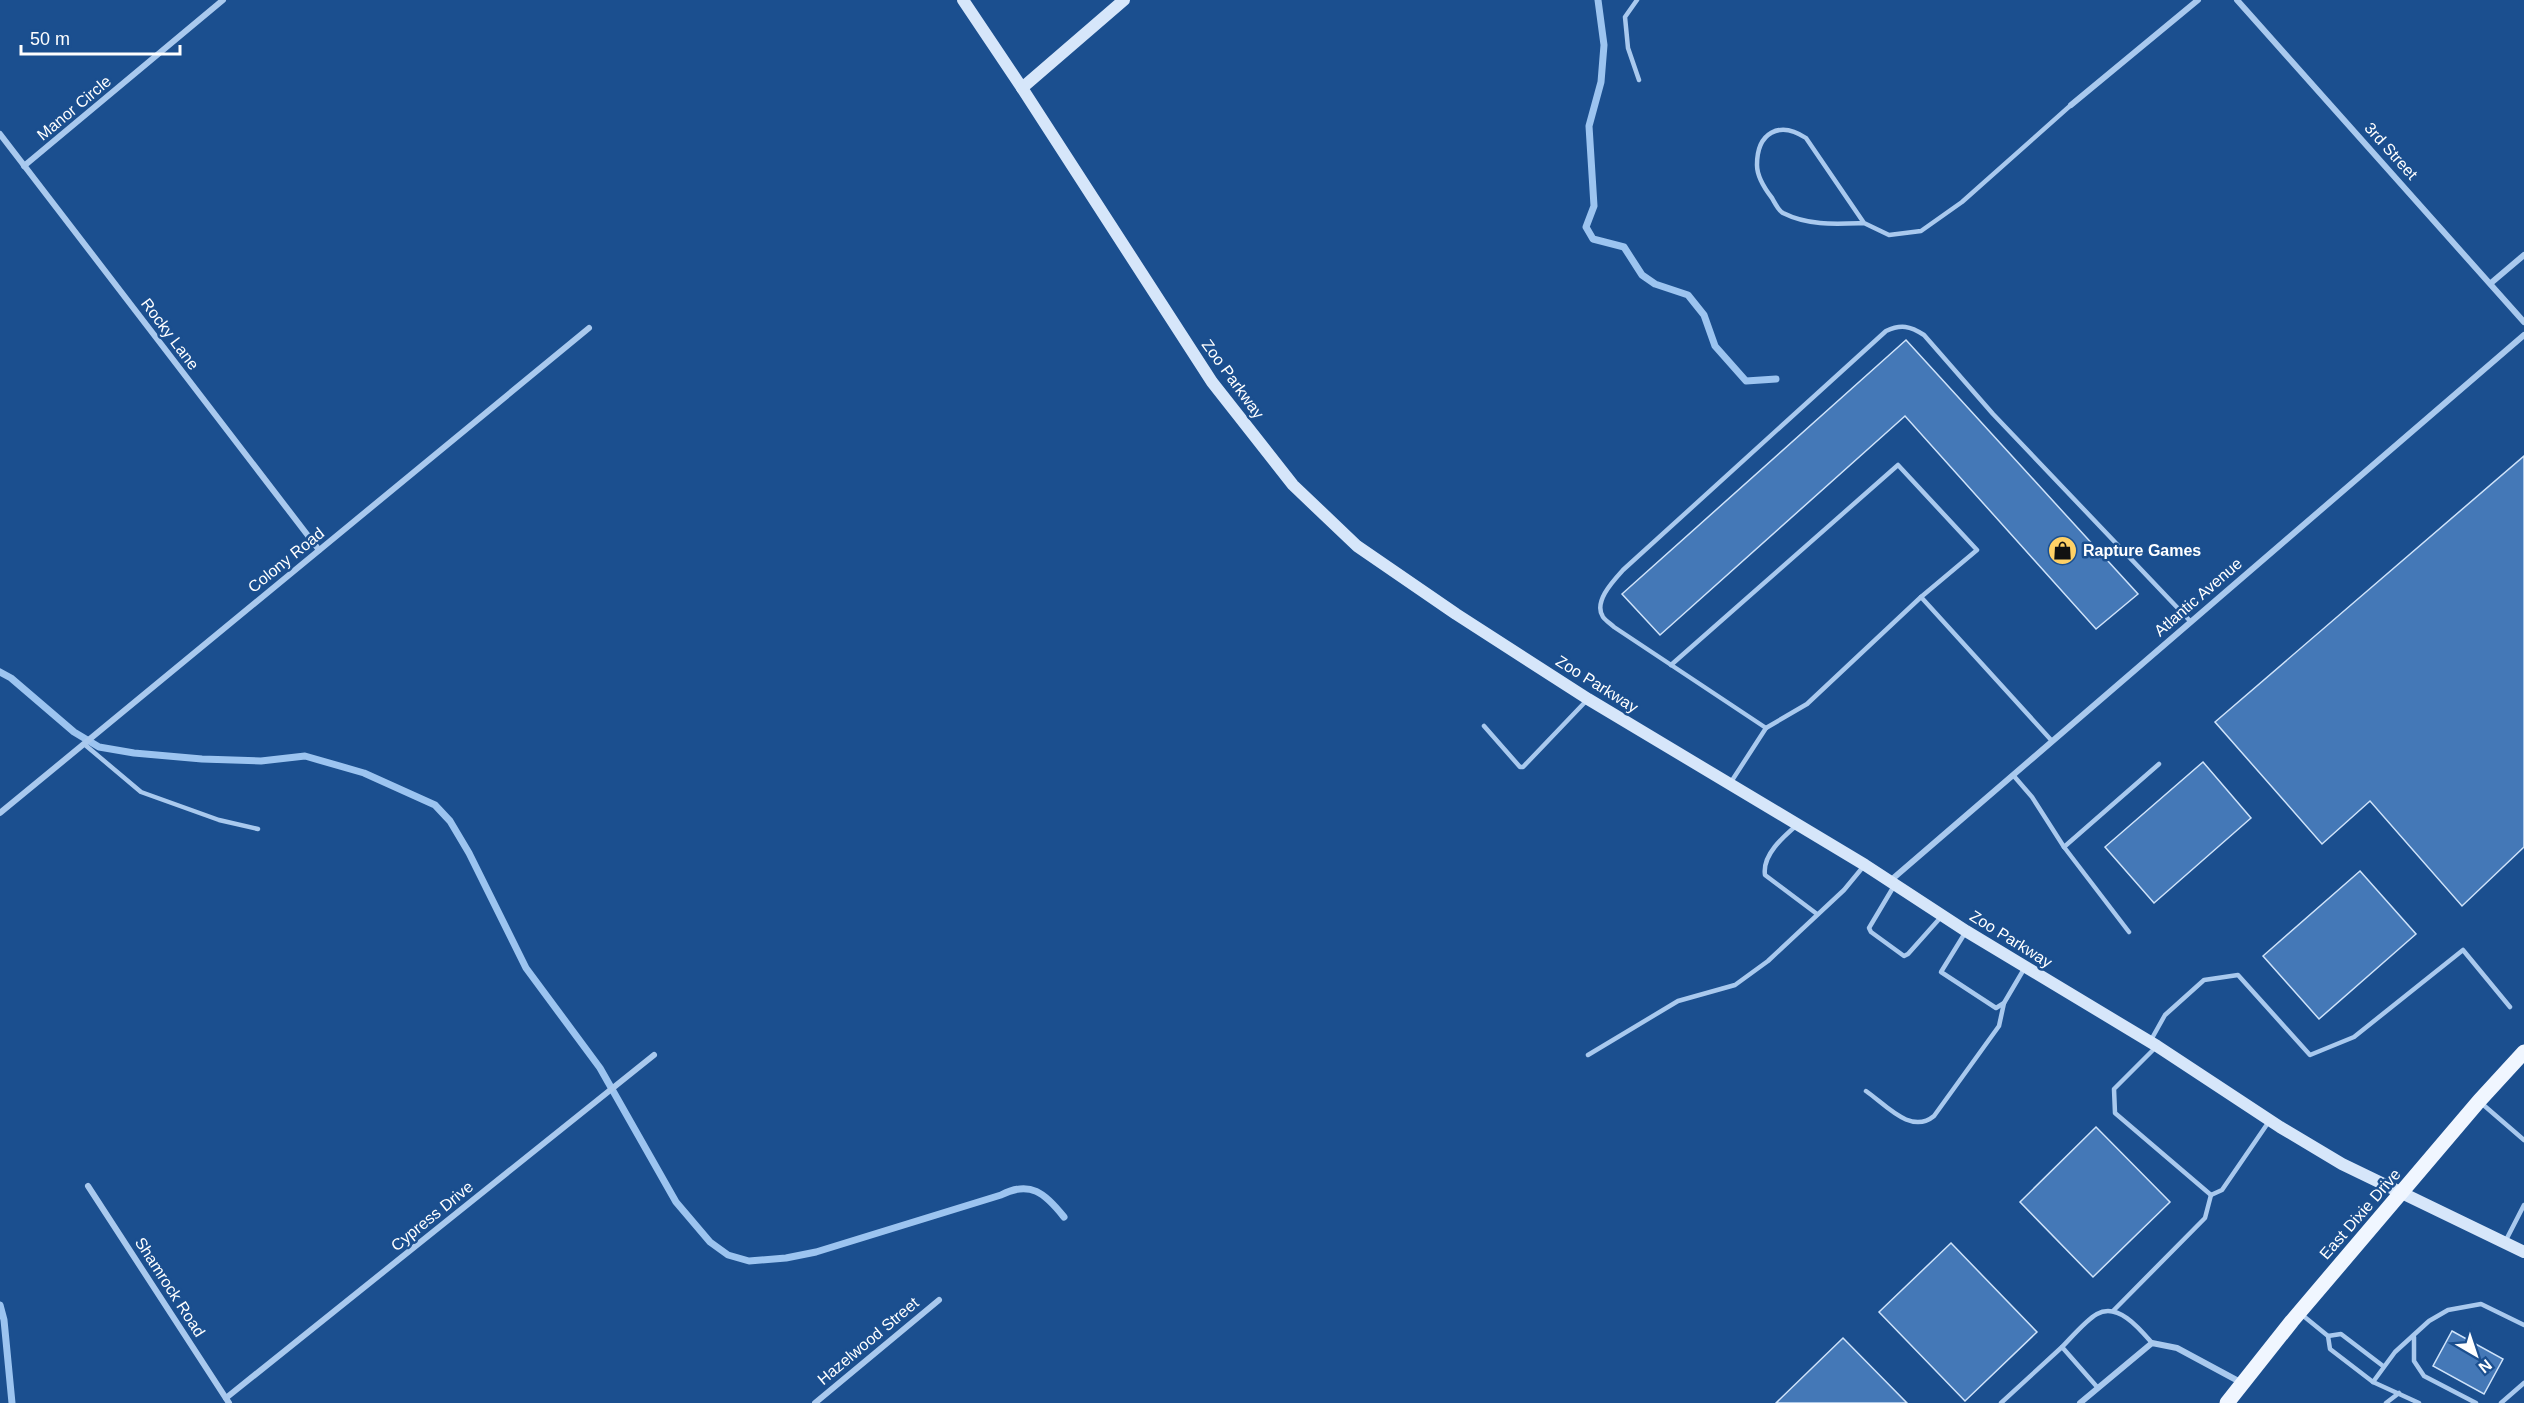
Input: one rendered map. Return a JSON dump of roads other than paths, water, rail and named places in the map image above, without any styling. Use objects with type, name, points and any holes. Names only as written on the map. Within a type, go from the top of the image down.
[{"type":"main road","name":"Zoo Parkway","points":[[963,0],[1212,382],[1293,485],[1357,546],[1587,699],[1893,882],[1966,931],[2342,1164],[2524,1252]]},
{"type":"main road","points":[[1022,88],[1124,0]]},
{"type":"main road","name":"East Dixie Drive","points":[[2227,1403],[2299,1312],[2479,1101],[2524,1052]]},
{"type":"street","name":"Manor Circle","points":[[24,166],[223,0]]},
{"type":"street","points":[[2072,105],[2198,0]]},
{"type":"street","name":"3rd Street","points":[[2237,0],[2524,322]]},
{"type":"street","name":"Rocky Lane","points":[[0,134],[319,550]]},
{"type":"street","points":[[2491,284],[2524,255]]},
{"type":"street","name":"Colony Road","points":[[0,813],[589,328]]},
{"type":"street","name":"Atlantic Avenue","points":[[1893,882],[2052,741],[2524,335]]},
{"type":"street","name":"Cypress Drive","points":[[228,1400],[654,1055]]},
{"type":"street","name":"Shamrock Road","points":[[88,1186],[228,1400]]},
{"type":"street","name":"Hazelwood Street","points":[[815,1403],[939,1300]]},
{"type":"street","points":[[2080,1403],[2152,1343],[2176,1348],[2242,1383]]},
{"type":"lane","points":[[1637,0],[1625,16],[1628,48],[1639,80]]},
{"type":"lane","points":[[1864,224],[1806,138],[1793,129],[1776,130],[1763,140],[1757,165],[1764,187],[1781,212],[1817,224],[1864,224],[1889,235],[1921,231],[1962,202],[2072,105]]},
{"type":"lane","points":[[1766,728],[1603,617],[1601,610],[1603,600],[1610,585],[1623,570],[1886,331],[1899,325],[1913,328],[1924,335],[1993,414],[2191,622]]},
{"type":"lane","points":[[1671,665],[1898,465],[1977,550],[1921,597],[1807,704],[1766,728],[1730,783]]},
{"type":"lane","points":[[1921,597],[2052,741]]},
{"type":"lane","points":[[1484,726],[1520,767],[1587,699]]},
{"type":"lane","points":[[84,744],[141,792],[219,820],[258,828]]},
{"type":"lane","points":[[2064,847],[2159,764]]},
{"type":"lane","points":[[2013,775],[2045,815],[2064,847],[2128,932]]},
{"type":"lane","points":[[1797,825],[1771,853],[1764,867],[1765,875],[1817,915]]},
{"type":"lane","points":[[1588,1055],[1678,1001],[1736,985],[1768,961],[1844,890],[1865,865]]},
{"type":"lane","points":[[1893,882],[1869,928],[1871,932],[1904,956],[1943,915]]},
{"type":"lane","points":[[1966,931],[1941,972],[1996,1008],[2004,1003]]},
{"type":"lane","points":[[2211,1195],[2115,1113],[2114,1089],[2153,1045],[2165,1015],[2204,980],[2238,975],[2310,1056],[2354,1037],[2463,950],[2510,1007]]},
{"type":"lane","points":[[1866,1091],[1909,1122],[1919,1124],[1928,1121],[1934,1116],[1999,1026],[2004,1003],[2025,967]]},
{"type":"lane","points":[[2479,1101],[2524,1140]]},
{"type":"lane","points":[[2211,1195],[2222,1190],[2270,1120]]},
{"type":"lane","points":[[2113,1311],[2205,1218],[2211,1195]]},
{"type":"lane","points":[[2505,1242],[2524,1205]]},
{"type":"lane","points":[[2373,1382],[2396,1352],[2429,1321],[2448,1310],[2481,1304],[2524,1325]]},
{"type":"lane","points":[[2001,1403],[2097,1313],[2113,1311],[2134,1323],[2152,1343]]},
{"type":"lane","points":[[2299,1312],[2328,1336],[2330,1349],[2373,1382],[2419,1403]]},
{"type":"lane","points":[[2328,1336],[2342,1334],[2383,1366]]},
{"type":"lane","points":[[2414,1337],[2414,1361],[2424,1376],[2476,1403]]},
{"type":"lane","points":[[2062,1347],[2098,1388]]},
{"type":"lane","points":[[2501,1403],[2524,1383]]},
{"type":"lane","points":[[2386,1403],[2399,1393]]},
{"type":"waterway","points":[[1598,0],[1604,45],[1601,82],[1589,126],[1594,206],[1586,227],[1593,239],[1624,247],[1642,275],[1655,284],[1688,295],[1704,315],[1715,346],[1746,381],[1776,379]]},
{"type":"waterway","points":[[0,672],[11,678],[74,732],[99,747],[134,753],[202,759],[261,761],[305,756],[364,773],[435,805],[450,821],[469,853],[526,968],[600,1068],[676,1202],[710,1242],[728,1255],[749,1261],[786,1258],[816,1252],[1020,1189],[1036,1191],[1050,1201],[1064,1217]]},
{"type":"waterway","points":[[0,1305],[4,1320],[12,1403]]},
{"type":"place","name":"Rapture Games","points":[[2062,550]]}]
